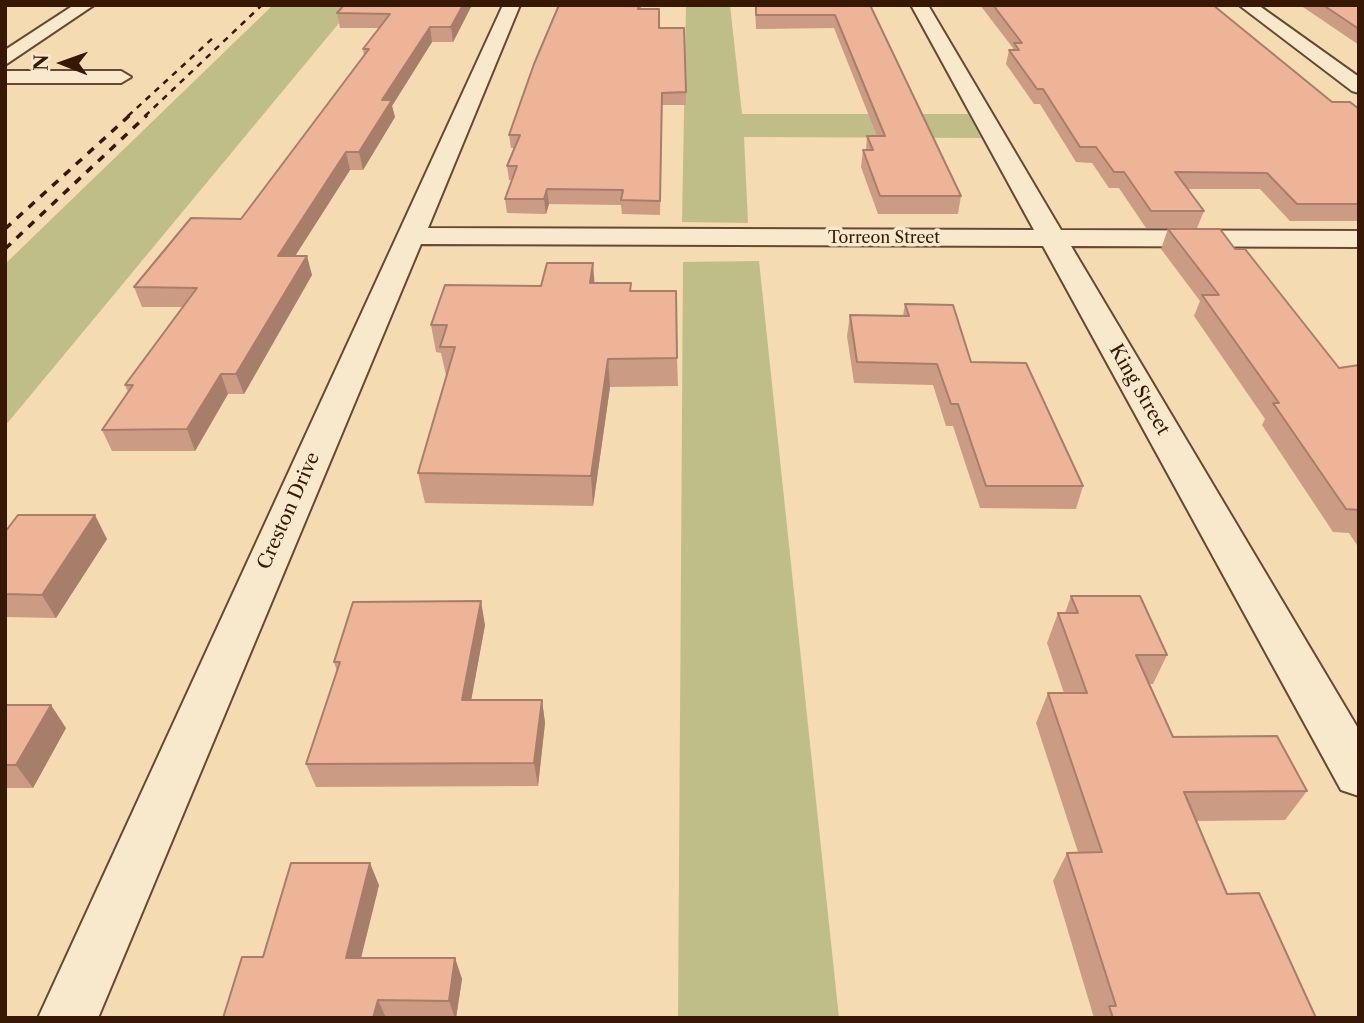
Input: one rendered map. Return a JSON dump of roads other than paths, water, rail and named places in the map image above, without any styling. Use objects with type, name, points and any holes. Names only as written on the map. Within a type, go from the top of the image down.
[{"type":"street","points":[[5,59],[86,5]]},
{"type":"street","name":"Creston Drive","points":[[68,1018],[512,5]]},
{"type":"street","name":"King Street","points":[[919,5],[1359,775]]},
{"type":"street","points":[[1247,5],[1359,87]]},
{"type":"street","points":[[5,77],[121,77]]},
{"type":"street","name":"Torreon Street","points":[[409,236],[1359,239]]},
{"type":"railway","points":[[145,116],[262,5]]},
{"type":"railway","points":[[128,116],[214,37]]},
{"type":"railway","points":[[5,229],[130,115]]},
{"type":"railway","points":[[5,249],[147,115]]}]
